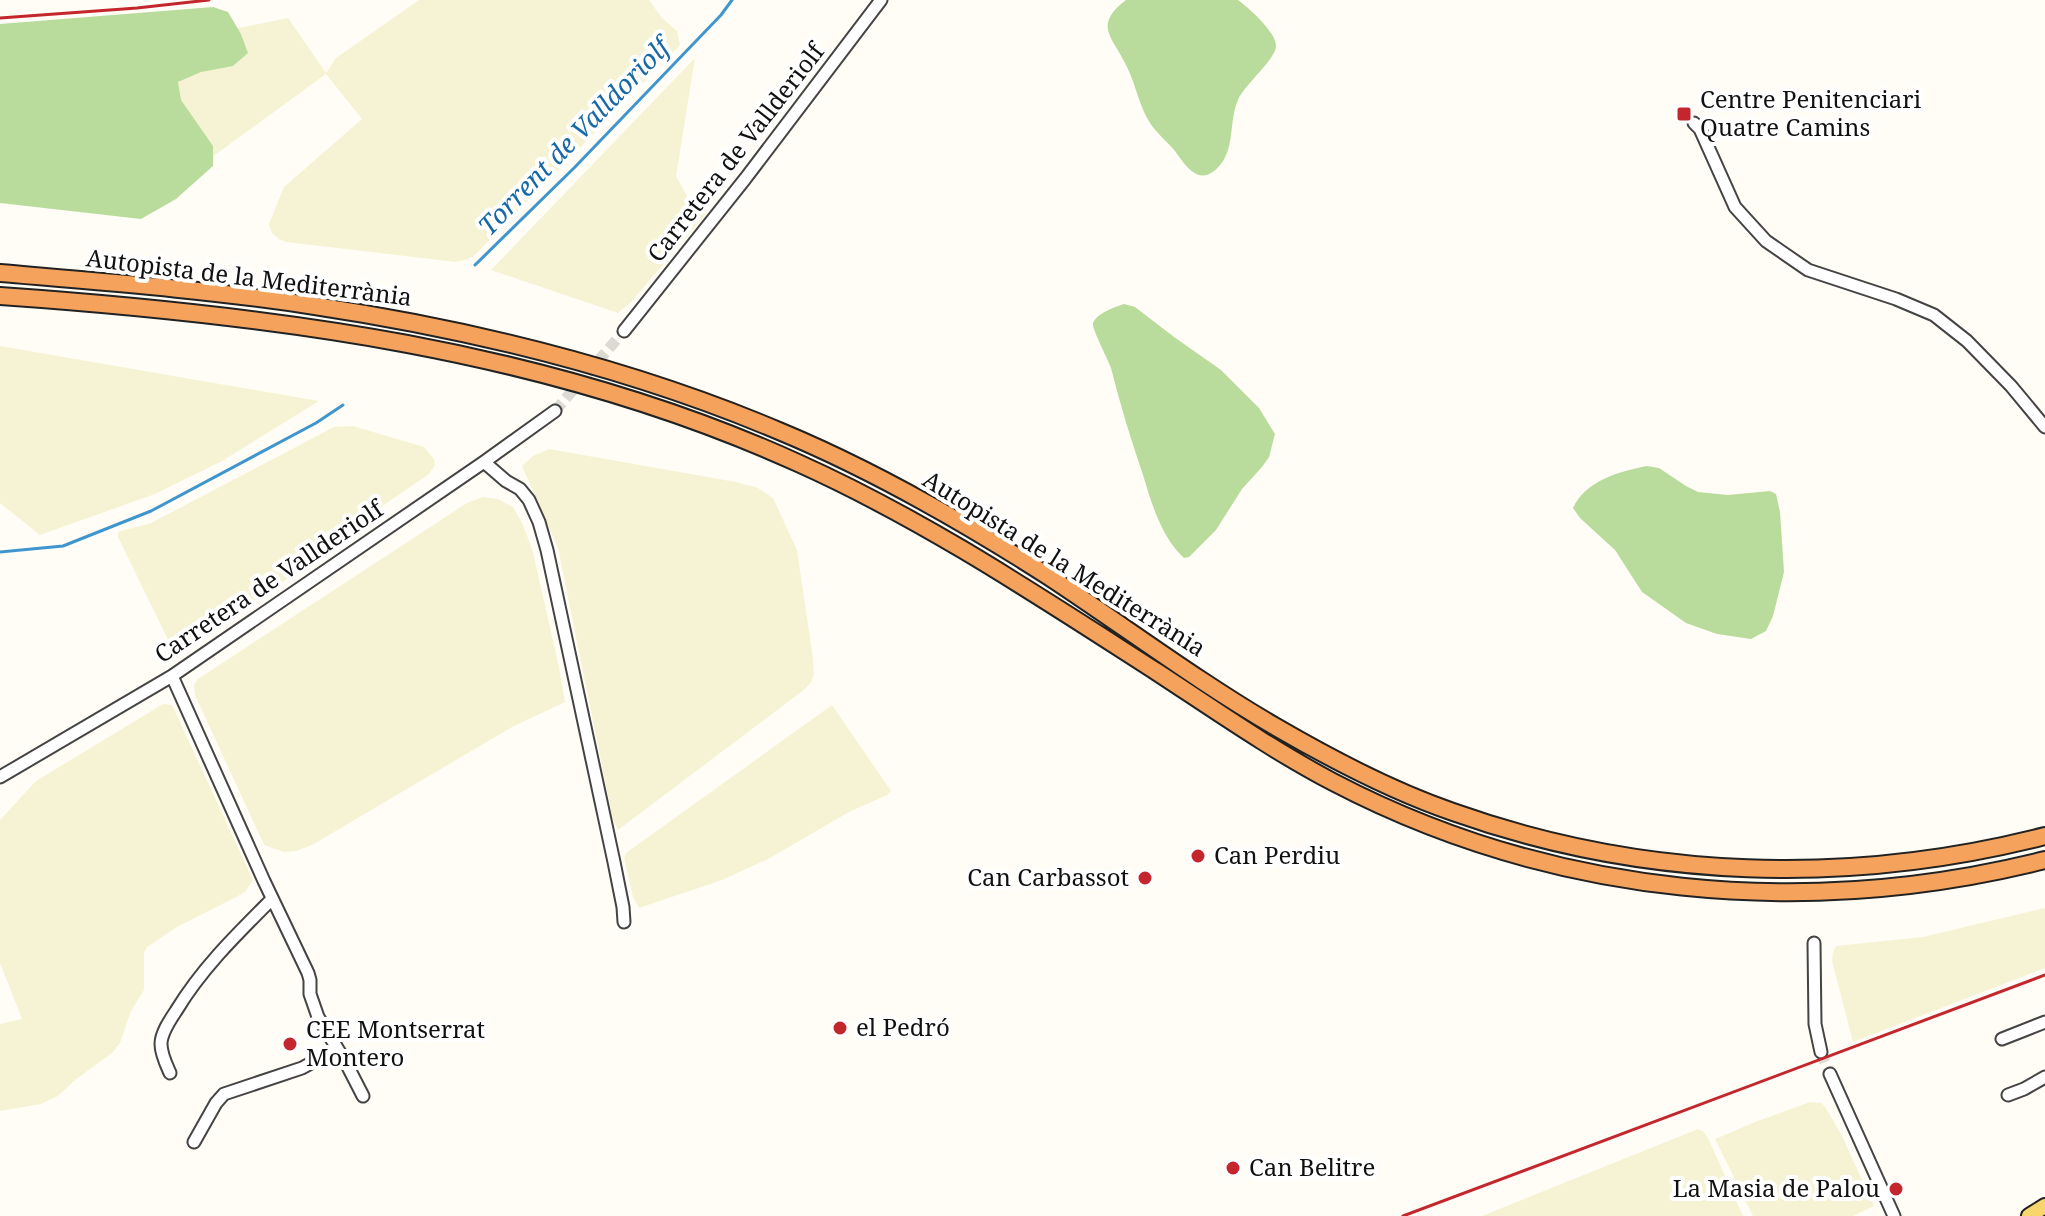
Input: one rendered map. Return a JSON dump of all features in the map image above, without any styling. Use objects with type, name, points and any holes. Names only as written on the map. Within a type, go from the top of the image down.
[{"type":"highway","name":"Autopista de la Mediterrània","points":[[0,273],[311,305],[457,330],[551,353],[721,407],[823,450],[933,507],[1045,575],[1273,725],[1342,764],[1450,811],[1542,839],[1641,860],[1797,870],[1919,861],[2045,836]]},
{"type":"highway","name":"Autopista de la Mediterrània","points":[[0,296],[199,312],[365,336],[508,365],[677,414],[796,462],[863,493],[923,526],[1033,592],[1263,741],[1332,782],[1430,826],[1535,861],[1664,886],[1796,893],[1928,883],[2045,860]]},
{"type":"main road","points":[[2029,1216],[2045,1206]]},
{"type":"street","name":"Carretera de Vallderiolf","points":[[624,331],[881,0]]},
{"type":"street","points":[[1694,123],[1700,129],[1735,207],[1766,241],[1808,270],[1934,315],[1967,341],[2045,427]]},
{"type":"street","name":"Carretera de Vallderiolf","points":[[0,777],[172,676],[555,411]]},
{"type":"street","points":[[484,462],[525,493],[539,522],[611,846],[624,922]]},
{"type":"street","points":[[172,676],[308,973],[310,994],[318,1017],[363,1096]]},
{"type":"street","points":[[170,1073],[161,1045],[170,1019],[213,959],[272,899]]},
{"type":"street","points":[[1814,943],[1815,1024],[1821,1052]]},
{"type":"street","points":[[2002,1039],[2045,1022]]},
{"type":"street","points":[[194,1142],[224,1094],[302,1068],[336,1047]]},
{"type":"street","points":[[1830,1074],[1894,1216]]},
{"type":"street","points":[[2008,1095],[2045,1077]]},
{"type":"shaded area","points":[[419,0],[649,0],[662,18],[677,31],[680,45],[468,259],[456,262],[279,239],[272,233],[269,224],[284,187],[362,119],[326,74],[208,160],[167,103],[190,38],[288,18],[326,73],[336,58]]},
{"type":"shaded area","points":[[695,58],[676,176],[687,196],[706,214],[631,302],[618,313],[491,270]]},
{"type":"shaded area","points":[[0,346],[319,401],[222,461],[155,494],[40,535],[0,503]]},
{"type":"shaded area","points":[[353,426],[424,447],[435,465],[429,474],[349,529],[330,550],[179,652],[173,650],[118,533],[149,524],[334,427]]},
{"type":"shaded area","points":[[549,449],[758,488],[773,498],[797,550],[813,659],[811,682],[618,830],[613,820],[558,548],[522,466],[533,456]]},
{"type":"shaded area","points":[[483,497],[498,499],[513,507],[523,525],[533,552],[565,702],[512,727],[312,845],[284,852],[264,845],[195,695],[194,685],[198,679],[467,503]]},
{"type":"shaded area","points":[[163,704],[172,705],[253,880],[246,891],[177,927],[147,947],[144,953],[144,990],[131,1011],[120,1043],[112,1053],[58,1096],[41,1104],[0,1111],[0,1024],[22,1019],[0,963],[0,820],[36,781]]},
{"type":"shaded area","points":[[832,705],[891,791],[770,858],[722,880],[639,908],[633,897],[624,858],[626,853]]},
{"type":"shaded area","points":[[2045,908],[2045,968],[1853,1042],[1832,961],[1836,946],[1923,937]]},
{"type":"shaded area","points":[[1810,1102],[1822,1103],[1830,1115],[1874,1206],[1853,1216],[1753,1216],[1715,1139]]},
{"type":"shaded area","points":[[1698,1129],[1708,1138],[1743,1216],[1482,1216]]},
{"type":"green space","points":[[1126,0],[1238,0],[1261,21],[1275,40],[1271,58],[1238,100],[1225,157],[1207,175],[1190,169],[1153,127],[1143,110],[1130,74],[1108,32],[1110,17]]},
{"type":"green space","points":[[213,7],[228,12],[248,53],[233,66],[201,72],[178,82],[181,100],[213,146],[213,166],[176,199],[141,219],[0,203],[0,24]]},
{"type":"green space","points":[[1124,304],[1135,307],[1221,370],[1259,408],[1275,434],[1269,457],[1242,489],[1216,530],[1189,557],[1184,558],[1176,550],[1158,520],[1111,368],[1093,326],[1102,313]]},
{"type":"green space","points":[[1647,466],[1659,468],[1698,492],[1728,495],[1770,491],[1776,494],[1784,572],[1766,631],[1751,639],[1717,634],[1686,623],[1642,592],[1615,550],[1573,508],[1595,484],[1615,474]]},
{"type":"waterway","name":"Torrent de Valldoriolf","points":[[475,265],[575,167],[732,0]]},
{"type":"waterway","name":"Torrent de Valldoriolf","points":[[0,552],[63,546],[151,511],[316,423],[343,405]]},
{"type":"tunnel","points":[[555,411],[624,331]]},
{"type":"tunnel","points":[[1821,1052],[1830,1074]]},
{"type":"railway","points":[[0,18],[209,0]]},
{"type":"railway","points":[[1403,1216],[2045,975]]},
{"type":"place","name":"Centre Penitenciari Quatre Camins","points":[[1684,114]]},
{"type":"place","name":"Can Perdiu","points":[[1198,856]]},
{"type":"place","name":"Can Carbassot","points":[[1145,878]]},
{"type":"place","name":"el Pedró","points":[[840,1028]]},
{"type":"place","name":"CEE Montserrat Montero","points":[[290,1044]]},
{"type":"place","name":"Can Belitre","points":[[1233,1168]]},
{"type":"place","name":"La Masia de Palou","points":[[1896,1189]]}]
